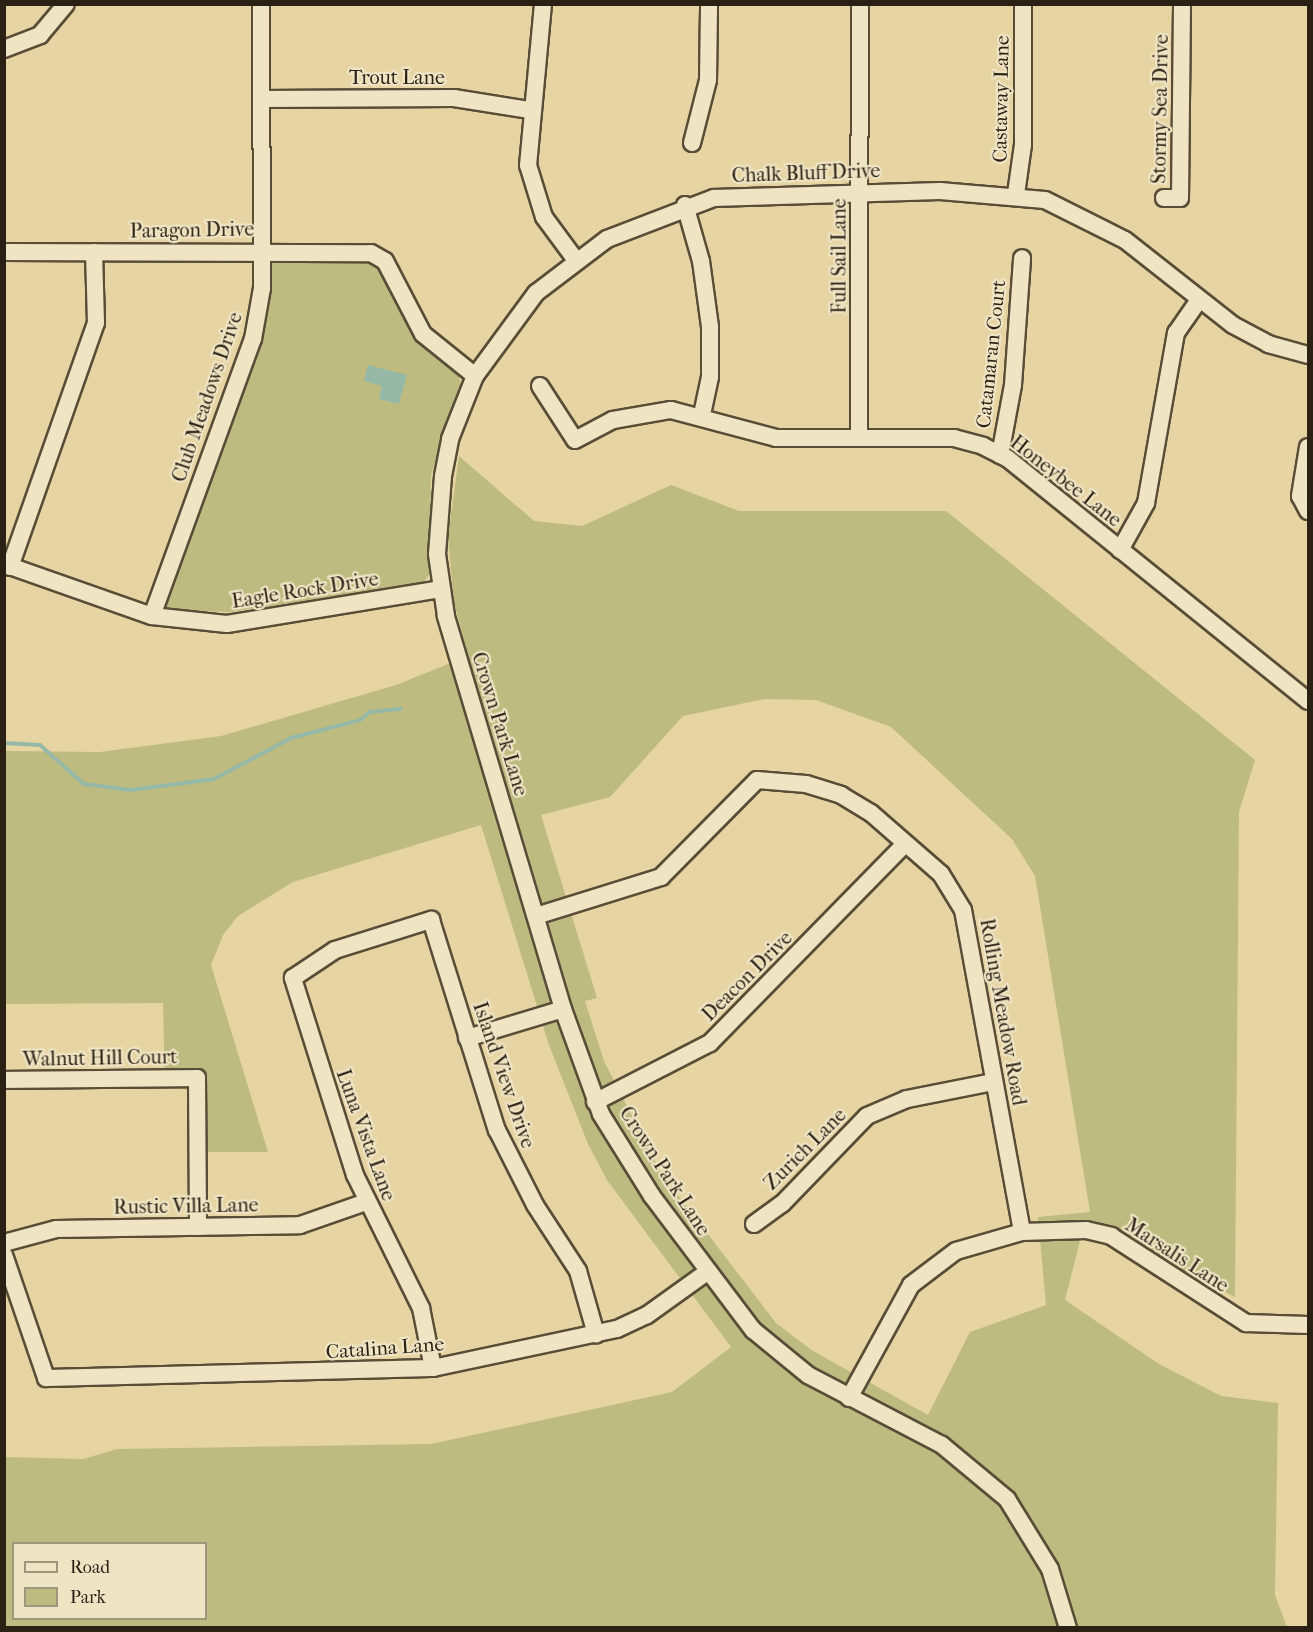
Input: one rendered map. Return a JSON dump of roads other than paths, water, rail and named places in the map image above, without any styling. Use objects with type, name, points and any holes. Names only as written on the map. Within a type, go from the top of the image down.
[{"type":"street","points":[[4,49],[40,35],[66,4]]},
{"type":"street","name":"Club Meadows Drive","points":[[152,616],[253,339],[263,250],[261,4]]},
{"type":"street","points":[[543,4],[542,57],[530,110],[527,151],[534,192],[551,229],[575,260]]},
{"type":"street","points":[[692,143],[708,80],[709,4]]},
{"type":"street","name":"Full Sail Lane","points":[[860,4],[860,436]]},
{"type":"street","name":"Castaway Lane","points":[[1016,194],[1023,144],[1023,4]]},
{"type":"street","name":"Stormy Sea Drive","points":[[1164,198],[1180,198],[1182,4]]},
{"type":"street","name":"Trout Lane","points":[[262,99],[461,98],[530,110]]},
{"type":"street","name":"Chalk Bluff Drive","points":[[440,589],[437,525],[443,476],[450,439],[475,376],[536,293],[575,260],[630,227],[685,205],[751,193],[860,191],[1016,194],[1046,200],[1098,222],[1199,300],[1268,344],[1308,355]]},
{"type":"street","points":[[685,205],[701,261],[710,327],[710,377],[702,414]]},
{"type":"street","name":"Paragon Drive","points":[[4,252],[263,250],[379,255],[423,334],[475,376]]},
{"type":"street","points":[[7,565],[96,323],[94,252]]},
{"type":"street","name":"Catamaran Court","points":[[1000,455],[1013,385],[1022,258]]},
{"type":"street","points":[[1120,550],[1146,503],[1176,333],[1199,300]]},
{"type":"street","name":"Honeybee Lane","points":[[540,387],[575,440],[613,420],[639,413],[702,414],[738,431],[776,438],[860,436],[954,438],[1000,455],[1308,701]]},
{"type":"street","points":[[1304,507],[1308,447]]},
{"type":"street","name":"Eagle Rock Drive","points":[[7,565],[152,616],[226,624],[440,589]]},
{"type":"street","name":"Crown Park Lane","points":[[440,589],[563,1009],[596,1102],[626,1158],[707,1272],[753,1330],[782,1356],[849,1398],[942,1445],[1007,1499],[1050,1569],[1068,1628]]},
{"type":"street","name":"Rolling Meadow Road","points":[[536,916],[661,878],[757,780],[806,784],[841,795],[871,813],[904,845],[941,874],[963,910],[1022,1232]]},
{"type":"street","name":"Deacon Drive","points":[[596,1102],[710,1043],[904,845]]},
{"type":"street","name":"Luna Vista Lane","points":[[430,920],[335,950],[292,978],[366,1202],[421,1308],[433,1368]]},
{"type":"street","name":"Island View Drive","points":[[430,920],[466,1038],[509,1156],[583,1281],[596,1334]]},
{"type":"street","points":[[466,1038],[563,1009]]},
{"type":"street","name":"Walnut Hill Court","points":[[4,1080],[196,1078],[198,1227]]},
{"type":"street","name":"Zurich Lane","points":[[754,1224],[782,1204],[867,1116],[907,1099],[993,1082]]},
{"type":"street","name":"Rustic Villa Lane","points":[[4,1243],[56,1229],[300,1225],[366,1202]]},
{"type":"street","name":"Marsalis Lane","points":[[849,1398],[911,1285],[956,1251],[1022,1232],[1086,1230],[1111,1236],[1246,1323],[1308,1325]]},
{"type":"street","name":"Catalina Lane","points":[[4,1255],[46,1377],[433,1368],[596,1334],[647,1315],[707,1272]]},
{"type":"waterway","points":[[4,743],[40,745],[84,784],[131,790],[214,779],[291,738],[360,720],[370,712],[401,709]]}]
